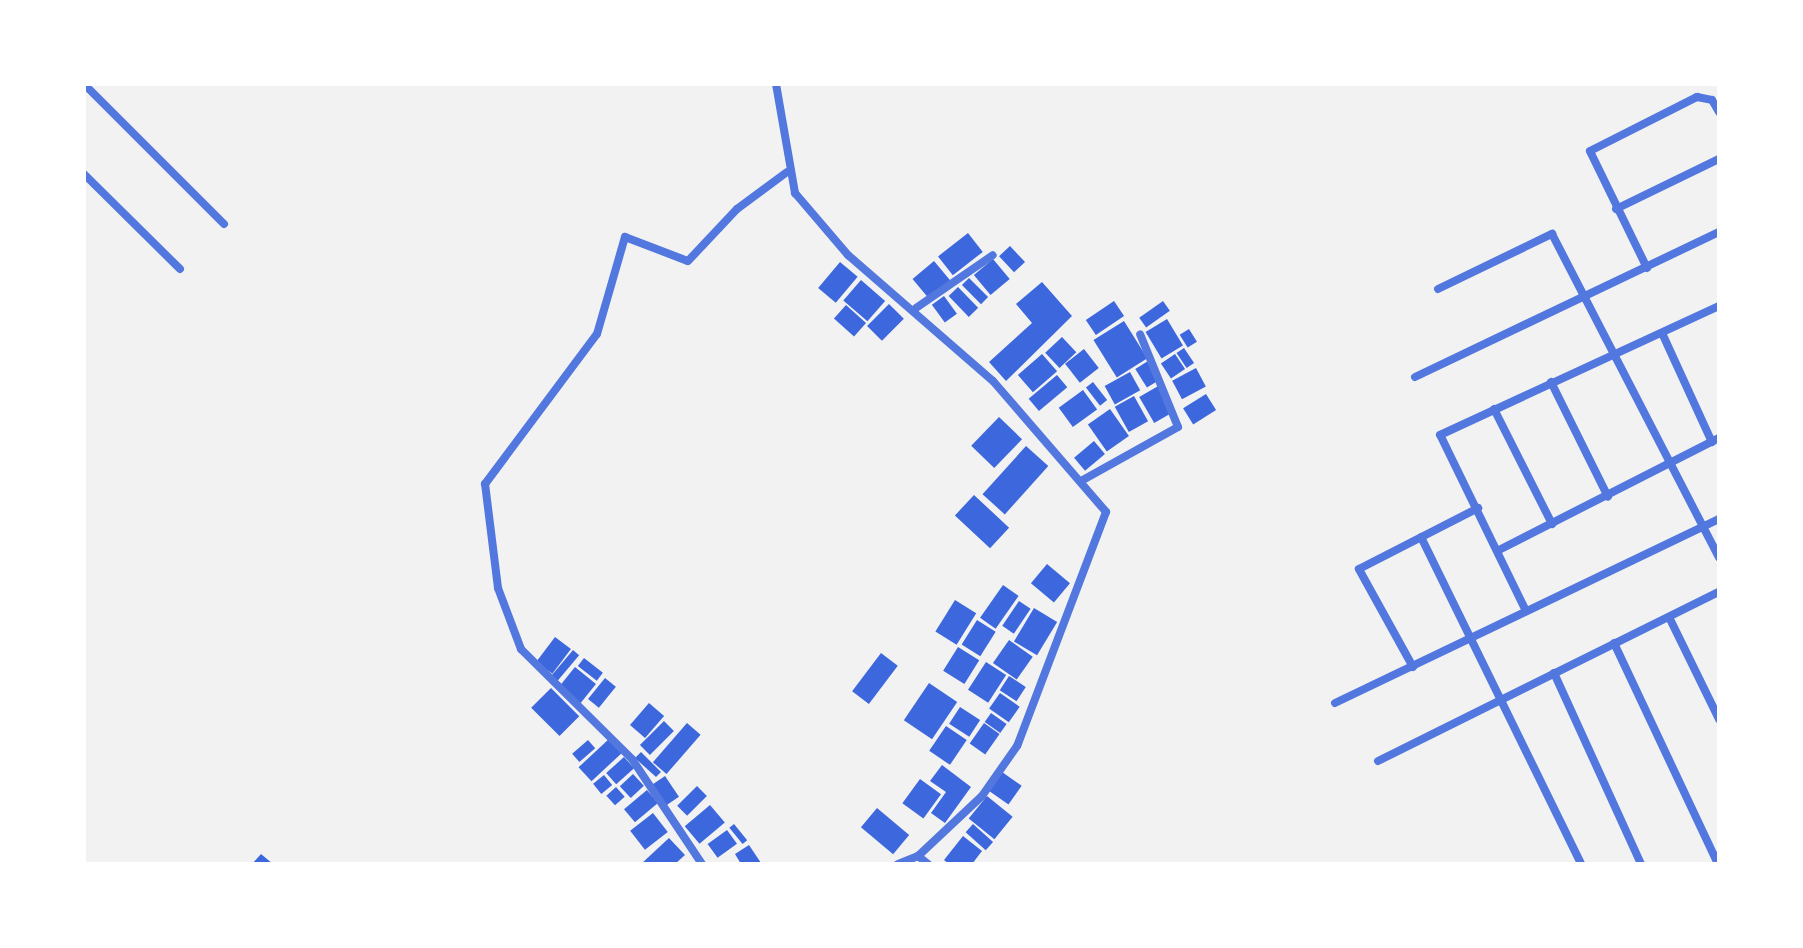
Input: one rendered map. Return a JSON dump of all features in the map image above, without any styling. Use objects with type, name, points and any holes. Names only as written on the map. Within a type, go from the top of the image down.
[{"type":"street","points":[[84,84],[224,224]]},
{"type":"street","points":[[776,84],[787,172],[795,193],[839,245],[916,308],[1081,481],[1106,518],[1041,695],[996,778],[918,856],[898,864]]},
{"type":"street","points":[[1647,268],[1590,151],[1697,97],[1712,100],[1719,112]]},
{"type":"street","points":[[1616,209],[1719,159]]},
{"type":"street","points":[[702,864],[632,759],[521,649],[498,588],[485,484],[597,334],[625,237],[688,261],[737,209],[787,172]]},
{"type":"street","points":[[84,174],[180,269]]},
{"type":"street","points":[[1415,377],[1719,232]]},
{"type":"street","points":[[1438,289],[1552,234],[1583,298],[1616,351],[1719,557]]},
{"type":"street","points":[[916,308],[993,255]]},
{"type":"street","points":[[1526,611],[1499,550],[1440,435],[1616,351],[1717,308],[1719,318]]},
{"type":"street","points":[[1499,550],[1672,466],[1715,440],[1662,333]]},
{"type":"street","points":[[1081,481],[1178,427],[1140,334]]},
{"type":"street","points":[[1551,382],[1608,497]]},
{"type":"street","points":[[1494,409],[1552,524]]},
{"type":"street","points":[[1413,667],[1359,569],[1478,508]]},
{"type":"street","points":[[1335,703],[1719,519]]},
{"type":"street","points":[[1421,537],[1474,636],[1581,864]]},
{"type":"street","points":[[1378,761],[1719,592]]},
{"type":"street","points":[[1669,617],[1719,719]]},
{"type":"street","points":[[1614,643],[1718,864]]},
{"type":"street","points":[[1554,673],[1641,864]]},
{"type":"street","points":[[918,856],[928,864]]},
{"type":"building","points":[[968,233],[983,252],[953,275],[938,256]]},
{"type":"building","points":[[1010,246],[1025,262],[1014,272],[999,256]]},
{"type":"building","points":[[993,259],[1010,279],[991,295],[974,275]]},
{"type":"building","points":[[934,261],[951,281],[929,299],[913,279]]},
{"type":"building","points":[[840,262],[858,277],[836,303],[818,288]]},
{"type":"building","points":[[969,278],[988,297],[981,304],[962,285]]},
{"type":"building","points":[[861,280],[885,301],[867,321],[843,300]]},
{"type":"building","points":[[1042,282],[1072,316],[1006,381],[989,362],[1032,323],[1016,304]]},
{"type":"building","points":[[958,287],[978,308],[969,317],[949,296]]},
{"type":"building","points":[[944,296],[957,314],[945,323],[932,305]]},
{"type":"building","points":[[1114,301],[1124,316],[1096,335],[1086,320]]},
{"type":"building","points":[[1163,301],[1170,311],[1146,327],[1139,318]]},
{"type":"building","points":[[889,304],[904,319],[882,341],[867,326]]},
{"type":"building","points":[[846,305],[866,323],[854,336],[834,318]]},
{"type":"building","points":[[1167,319],[1183,346],[1162,358],[1146,332]]},
{"type":"building","points":[[1124,321],[1147,358],[1117,377],[1093,340]]},
{"type":"building","points":[[1189,329],[1197,342],[1188,348],[1180,335]]},
{"type":"building","points":[[1062,337],[1076,352],[1060,368],[1045,353]]},
{"type":"building","points":[[1184,348],[1194,363],[1187,368],[1177,353]]},
{"type":"building","points":[[1084,349],[1099,368],[1080,383],[1065,364]]},
{"type":"building","points":[[1042,354],[1057,371],[1033,392],[1018,375]]},
{"type":"building","points":[[1175,354],[1185,369],[1171,378],[1161,364]]},
{"type":"building","points":[[1148,361],[1160,380],[1147,388],[1135,369]]},
{"type":"building","points":[[1196,368],[1206,387],[1182,399],[1172,381]]},
{"type":"building","points":[[1130,372],[1140,390],[1115,404],[1105,386]]},
{"type":"building","points":[[1057,375],[1067,387],[1039,411],[1029,399]]},
{"type":"building","points":[[1093,382],[1107,400],[1100,406],[1086,388]]},
{"type":"building","points":[[1160,385],[1175,411],[1154,423],[1139,397]]},
{"type":"building","points":[[1083,390],[1097,409],[1073,427],[1059,408]]},
{"type":"building","points":[[1206,394],[1216,410],[1193,424],[1183,408]]},
{"type":"building","points":[[1134,396],[1148,421],[1129,432],[1115,407]]},
{"type":"building","points":[[1110,409],[1129,436],[1107,452],[1088,424]]},
{"type":"building","points":[[999,417],[1022,439],[994,468],[971,446]]},
{"type":"building","points":[[1094,441],[1105,454],[1085,471],[1074,458]]},
{"type":"building","points":[[1026,446],[1048,466],[1005,514],[983,494]]},
{"type":"building","points":[[974,495],[1009,528],[990,548],[955,515]]},
{"type":"building","points":[[1047,564],[1070,583],[1054,602],[1031,583]]},
{"type":"building","points":[[1003,585],[1019,596],[996,629],[980,618]]},
{"type":"building","points":[[955,600],[976,613],[957,645],[935,631]]},
{"type":"building","points":[[1019,601],[1031,609],[1014,634],[1002,626]]},
{"type":"building","points":[[1034,608],[1057,622],[1037,655],[1014,641]]},
{"type":"building","points":[[977,620],[996,632],[980,656],[962,645]]},
{"type":"building","points":[[555,637],[571,649],[552,674],[536,662]]},
{"type":"building","points":[[1009,640],[1033,657],[1017,680],[993,663]]},
{"type":"building","points":[[958,647],[979,660],[964,684],[943,671]]},
{"type":"building","points":[[573,650],[579,655],[555,684],[549,679]]},
{"type":"building","points":[[881,653],[898,666],[869,704],[852,691]]},
{"type":"building","points":[[584,658],[603,673],[597,681],[578,666]]},
{"type":"building","points":[[986,662],[1006,675],[988,703],[968,690]]},
{"type":"building","points":[[575,667],[596,684],[580,704],[559,687]]},
{"type":"building","points":[[1009,676],[1026,687],[1017,701],[1000,690]]},
{"type":"building","points":[[605,678],[616,687],[599,708],[588,699]]},
{"type":"building","points":[[929,683],[957,702],[932,739],[904,720]]},
{"type":"building","points":[[551,688],[579,716],[559,736],[531,708]]},
{"type":"building","points":[[1000,693],[1020,707],[1009,722],[989,709]]},
{"type":"building","points":[[649,703],[664,716],[645,738],[630,725]]},
{"type":"building","points":[[960,707],[980,720],[969,737],[949,724]]},
{"type":"building","points":[[991,713],[1007,724],[1000,733],[985,722]]},
{"type":"building","points":[[664,721],[674,731],[650,755],[640,745]]},
{"type":"building","points":[[687,723],[701,735],[666,774],[653,762]]},
{"type":"building","points":[[984,723],[1000,734],[985,754],[970,743]]},
{"type":"building","points":[[946,726],[967,740],[950,765],[929,751]]},
{"type":"building","points":[[610,738],[623,752],[592,781],[579,767]]},
{"type":"building","points":[[588,740],[595,748],[579,762],[572,754]]},
{"type":"building","points":[[641,752],[661,772],[656,777],[635,758]]},
{"type":"building","points":[[624,757],[634,768],[616,784],[606,773]]},
{"type":"building","points":[[942,765],[971,787],[945,823],[931,813],[946,792],[930,781]]},
{"type":"building","points":[[1002,772],[1022,786],[1008,805],[989,791]]},
{"type":"building","points":[[633,774],[644,786],[631,798],[620,786]]},
{"type":"building","points":[[604,775],[612,785],[601,794],[593,784]]},
{"type":"building","points":[[665,776],[679,797],[665,806],[651,786]]},
{"type":"building","points":[[920,779],[941,794],[923,819],[902,803]]},
{"type":"building","points":[[697,786],[707,796],[687,816],[677,806]]},
{"type":"building","points":[[616,787],[625,797],[615,805],[606,796]]},
{"type":"building","points":[[647,790],[658,803],[635,822],[624,809]]},
{"type":"building","points":[[987,796],[1013,817],[994,839],[969,819]]},
{"type":"building","points":[[710,805],[725,823],[700,844],[685,826]]},
{"type":"building","points":[[877,808],[909,835],[893,854],[861,827]]},
{"type":"building","points":[[653,813],[668,832],[645,850],[630,831]]},
{"type":"building","points":[[734,824],[747,840],[743,844],[729,828]]},
{"type":"building","points":[[973,824],[993,842],[986,850],[966,832]]},
{"type":"building","points":[[727,830],[737,844],[718,858],[708,844]]},
{"type":"building","points":[[963,836],[982,851],[972,864],[949,864],[944,860]]},
{"type":"building","points":[[669,838],[685,855],[675,864],[641,864]]},
{"type":"building","points":[[749,845],[761,863],[741,864],[735,854]]},
{"type":"building","points":[[261,854],[273,864],[252,864]]}]
